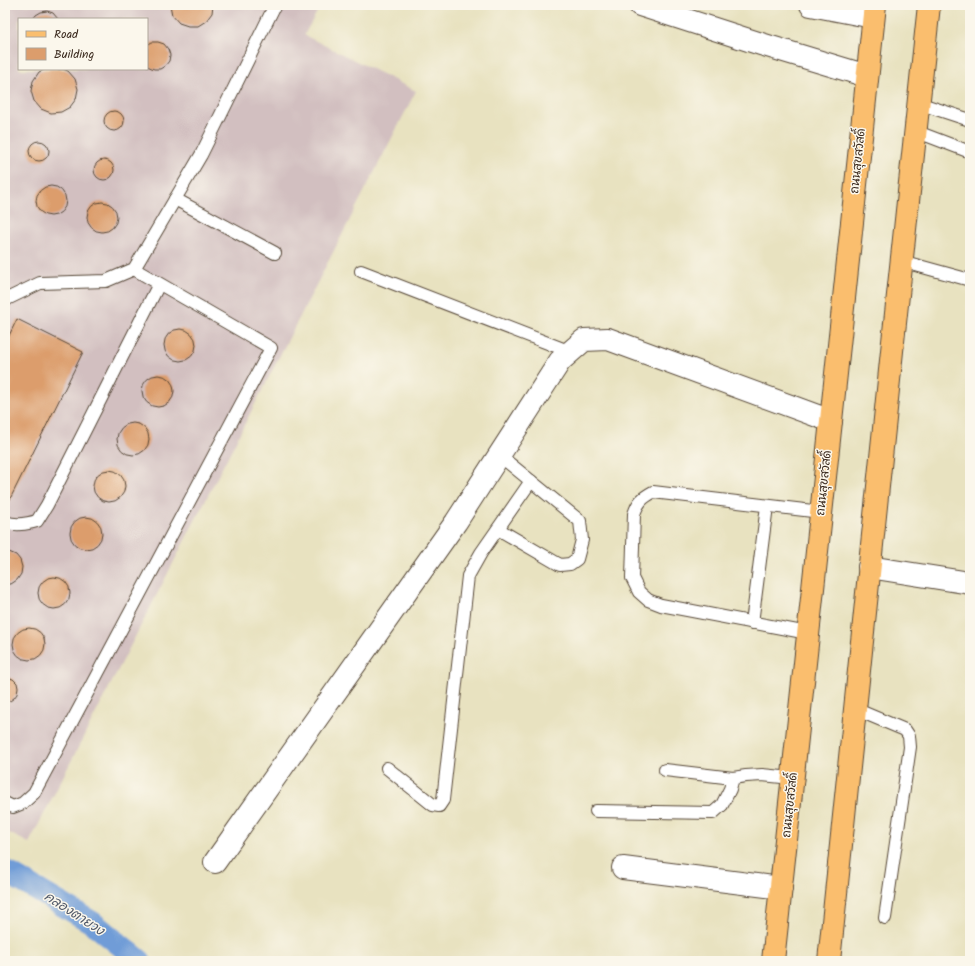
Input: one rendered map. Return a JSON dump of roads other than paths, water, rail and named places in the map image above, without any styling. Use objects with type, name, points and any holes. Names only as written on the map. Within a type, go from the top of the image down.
[{"type":"main road","points":[[829,961],[901,261],[929,5]]},
{"type":"main road","name":"ถนนสุขสวัสดิ์","points":[[773,961],[874,11]]},
{"type":"street","points":[[641,5],[761,44],[867,76]]},
{"type":"street","points":[[811,5],[874,11]]},
{"type":"street","points":[[215,862],[456,522],[560,361],[584,340],[608,339],[831,421]]},
{"type":"street","points":[[869,568],[970,583]]},
{"type":"street","points":[[623,868],[781,888]]},
{"type":"lane","points":[[5,301],[40,283],[106,281],[134,269],[201,155],[275,5]]},
{"type":"lane","points":[[918,104],[970,120]]},
{"type":"lane","points":[[915,131],[970,152]]},
{"type":"lane","points":[[175,199],[275,253]]},
{"type":"lane","points":[[901,261],[970,280]]},
{"type":"lane","points":[[5,803],[13,807],[23,803],[34,794],[271,348],[134,269]]},
{"type":"lane","points":[[361,271],[571,352]]},
{"type":"lane","points":[[5,522],[12,524],[25,524],[37,521],[47,505],[159,284]]},
{"type":"lane","points":[[498,529],[560,565],[570,564],[577,559],[582,540],[580,521],[499,455]]},
{"type":"lane","points":[[387,768],[433,805],[439,806],[443,800],[468,576],[481,554],[531,481]]},
{"type":"lane","points":[[808,632],[752,623],[661,605],[648,600],[639,592],[632,578],[634,514],[636,506],[643,498],[654,492],[821,512]]},
{"type":"lane","points":[[752,623],[767,506]]},
{"type":"lane","points":[[855,709],[905,730],[909,736],[910,747],[885,918]]},
{"type":"lane","points":[[665,770],[733,778],[762,775],[792,778]]},
{"type":"lane","points":[[596,811],[713,813],[722,805],[730,789],[733,778]]},
{"type":"waterway","name":"คลองตายวง","points":[[5,871],[93,923],[140,961]]}]
